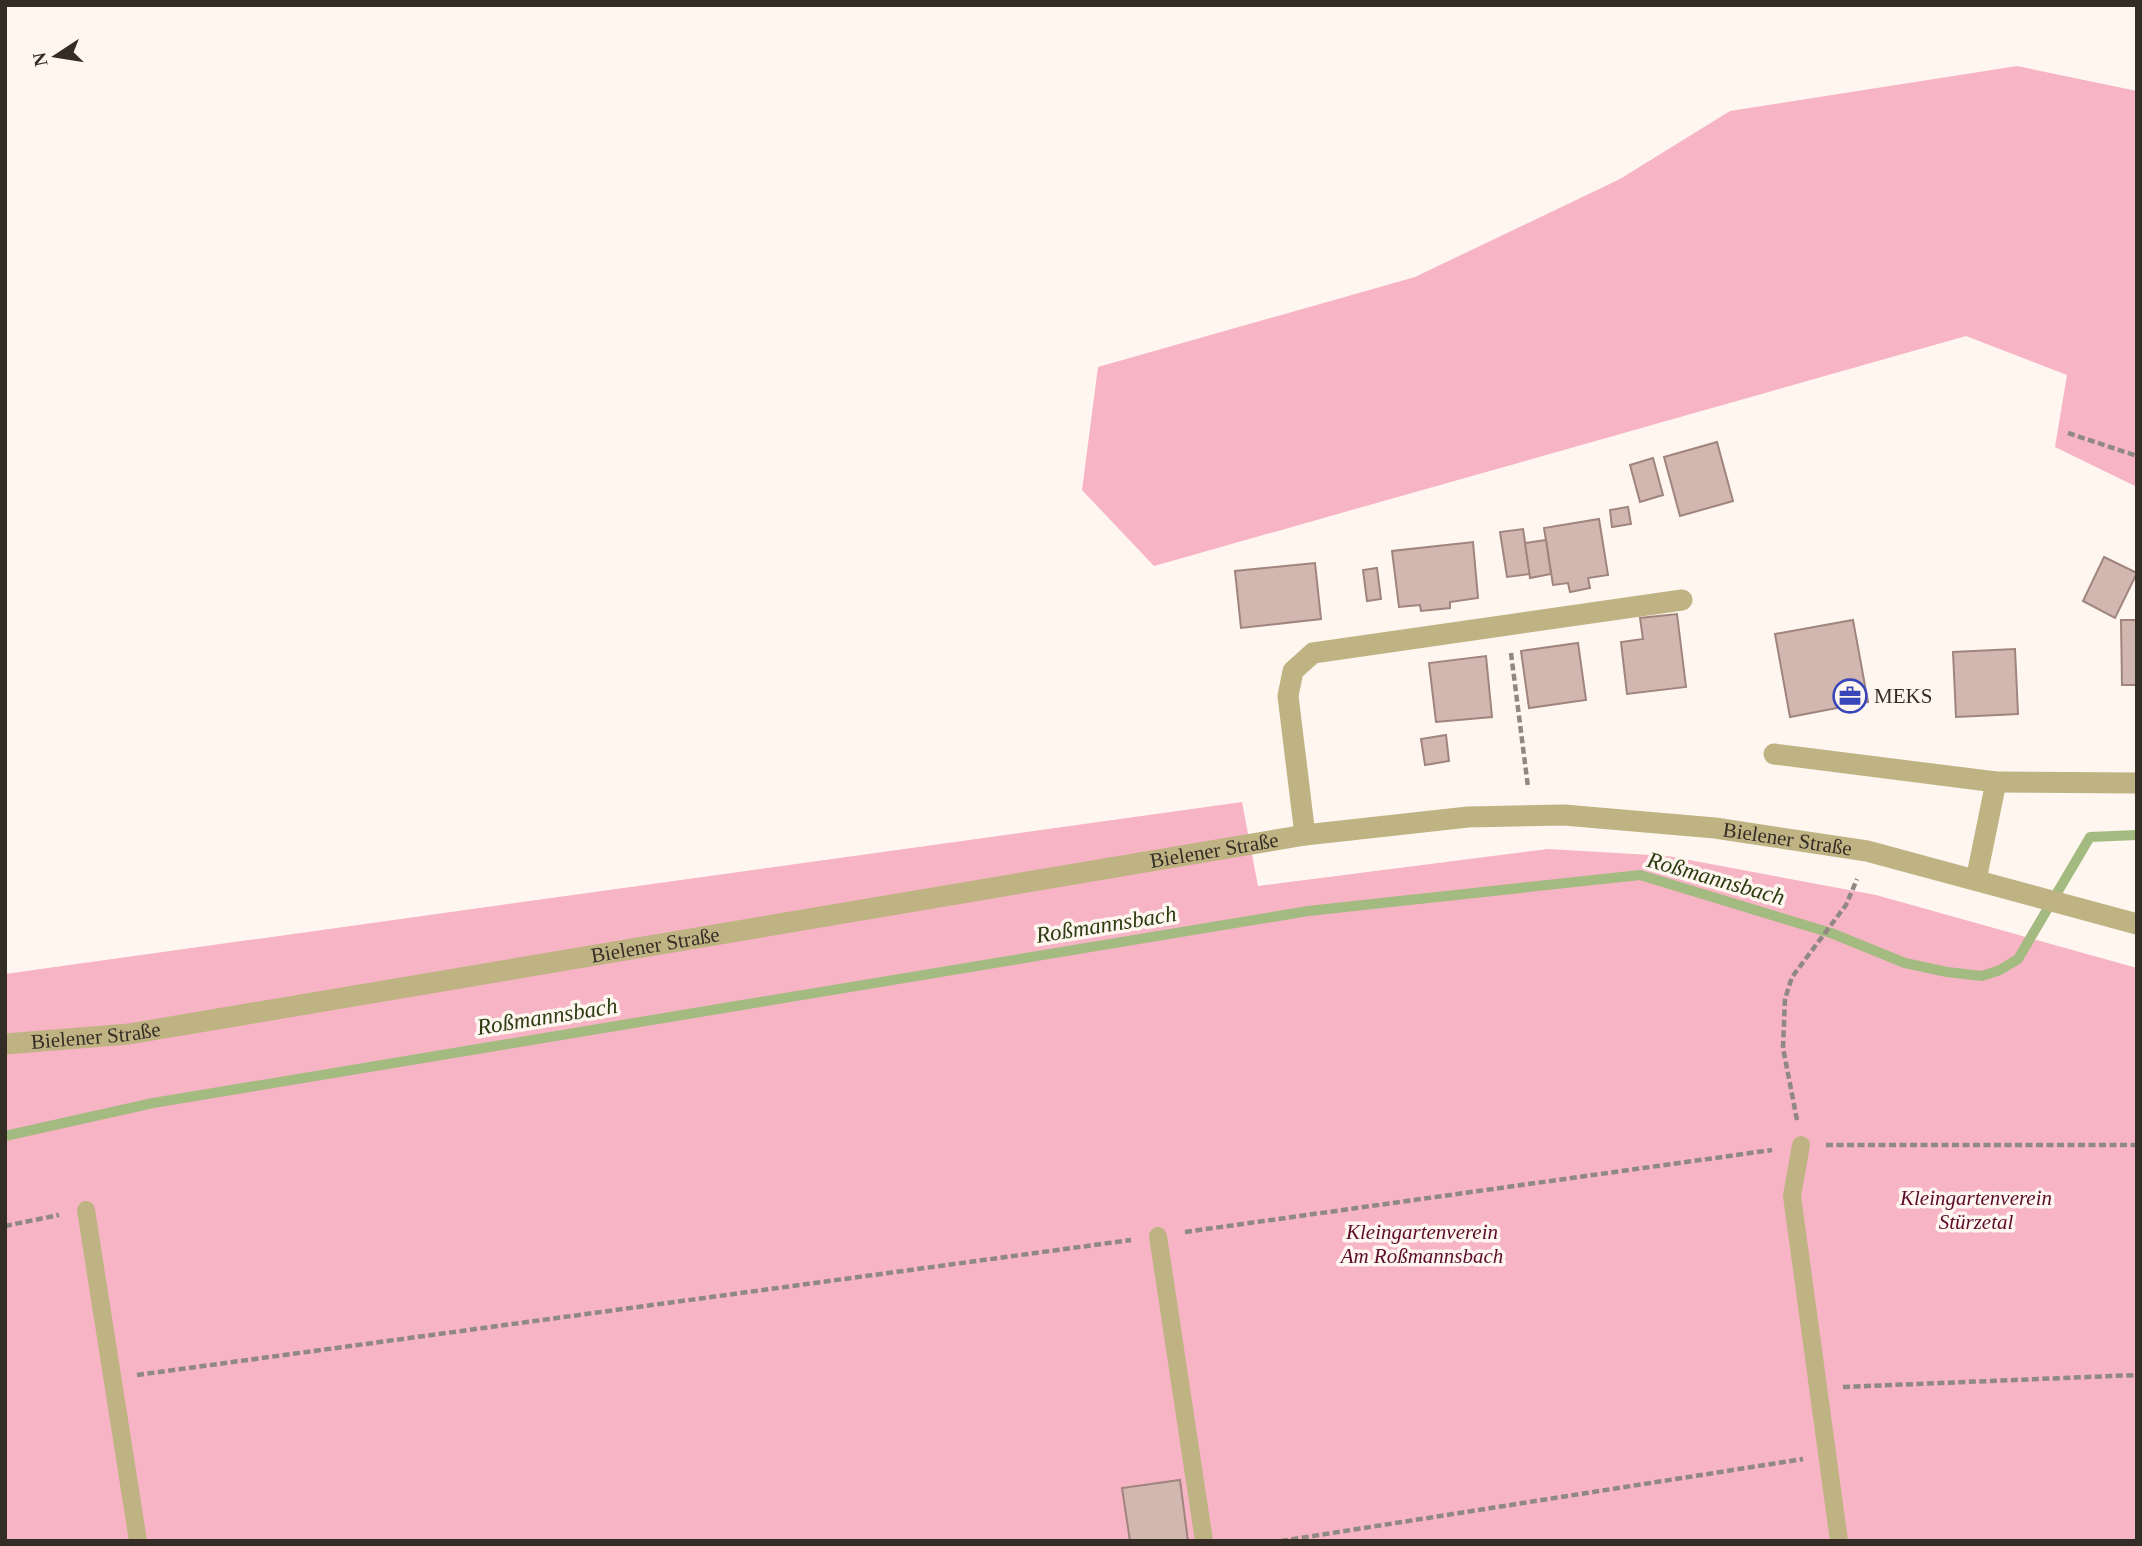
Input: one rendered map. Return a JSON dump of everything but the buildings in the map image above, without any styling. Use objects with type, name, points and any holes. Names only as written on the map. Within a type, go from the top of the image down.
[{"type":"street","name":"Bielener Straße","points":[[1305,835],[1288,696],[1293,670],[1313,653],[1682,600]]},
{"type":"street","points":[[1774,754],[1996,782],[2137,783]]},
{"type":"street","points":[[1984,882],[1996,782]]},
{"type":"street","name":"Bielener Straße","points":[[5,1044],[129,1034],[1305,835],[1468,817],[1564,815],[1715,828],[1867,851],[2137,924]]},
{"type":"lane","points":[[1801,1145],[1792,1196],[1839,1541]]},
{"type":"lane","points":[[86,1210],[138,1541]]},
{"type":"lane","points":[[1158,1236],[1204,1541]]},
{"type":"path","points":[[2068,433],[2137,457]]},
{"type":"path","points":[[1507,625],[1532,816]]},
{"type":"path","points":[[1801,1145],[1783,1048],[1785,999],[1792,977],[1846,905]]},
{"type":"path","points":[[112,1378],[1158,1236],[1801,1145],[2137,1145]]},
{"type":"path","points":[[5,1226],[86,1210]]},
{"type":"path","points":[[1817,1388],[2137,1375]]},
{"type":"path","points":[[1281,1541],[1827,1455]]},
{"type":"green space","points":[[2017,66],[2137,91],[2137,487],[2055,447],[2067,375],[1966,336],[1154,566],[1082,490],[1098,367],[1415,277],[1620,179],[1730,111]]},
{"type":"green space","points":[[1242,802],[1258,886],[1548,849],[1668,856],[1876,895],[2137,968],[2137,1541],[5,1541],[5,974]]},
{"type":"waterway","name":"Roßmannsbach","points":[[5,1136],[153,1103],[1308,911],[1640,875],[1831,933],[1905,963],[1982,976],[2000,970],[2018,959],[2090,837],[2137,835]]},
{"type":"place","name":"MEKS","points":[[1850,696]]},
{"type":"park label","name":"Kleingartenverein Stürzetal","points":[[1976,1210]]},
{"type":"park label","name":"Kleingartenverein Am Roßmannsbach","points":[[1422,1244]]}]
